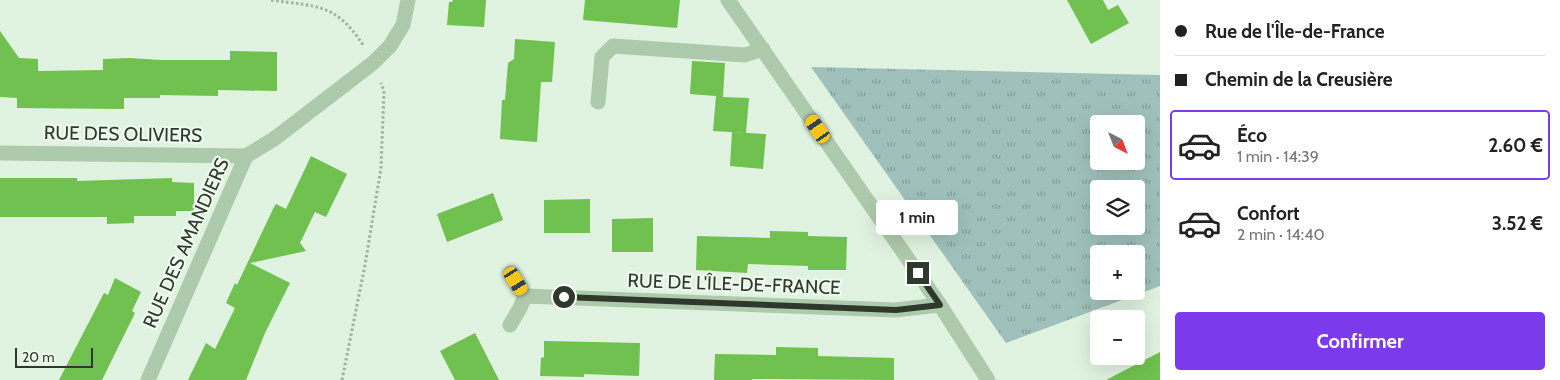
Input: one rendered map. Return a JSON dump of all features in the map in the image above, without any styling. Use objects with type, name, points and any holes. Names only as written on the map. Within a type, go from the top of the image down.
[{"type":"street","name":"RUE DES AMANDIERS","points":[[148,380],[246,156],[274,139],[373,63],[390,46],[403,25],[408,0]]},
{"type":"street","points":[[728,0],[940,305],[988,380]]},
{"type":"street","points":[[598,102],[602,57],[613,46],[745,55],[763,49]]},
{"type":"street","name":"RUE DES OLIVIERS","points":[[0,153],[246,156]]},
{"type":"street","points":[[510,325],[525,296],[511,273]]},
{"type":"street","name":"RUE DE L'ÎLE-DE-FRANCE","points":[[525,296],[896,310],[940,305]]},
{"type":"path","points":[[270,0],[322,7],[342,20],[365,48]]},
{"type":"path","points":[[342,380],[365,264],[381,168],[384,91],[373,63]]},
{"type":"green space","points":[[811,67],[1160,75],[1160,286],[1145,292],[1145,245],[1090,245],[1090,300],[1122,300],[1095,310],[1090,310],[1090,312],[1006,343]]},
{"type":"building","points":[[453,0],[486,0],[484,27],[447,25],[449,2]]},
{"type":"building","points":[[585,0],[680,0],[677,28],[583,20]]},
{"type":"building","points":[[1067,0],[1103,0],[1108,10],[1118,5],[1129,23],[1091,44]]},
{"type":"building","points":[[0,31],[19,58],[38,59],[38,71],[103,70],[103,59],[230,60],[230,51],[277,52],[277,91],[218,90],[218,96],[160,95],[160,98],[124,98],[124,109],[17,108],[17,98],[0,97]]},
{"type":"building","points":[[515,39],[555,42],[552,82],[541,82],[537,142],[500,139],[502,100],[505,100],[508,63],[514,59]]},
{"type":"building","points":[[692,61],[725,63],[723,97],[749,98],[746,133],[713,131],[716,96],[690,94]]},
{"type":"building","points":[[732,132],[766,134],[763,169],[730,166]]},
{"type":"building","points":[[311,156],[347,174],[326,217],[315,212],[300,243],[306,251],[250,263],[290,283],[265,333],[246,380],[188,380],[206,343],[215,349],[235,308],[226,303],[235,283],[237,285],[276,204],[286,209]]},
{"type":"building","points":[[0,178],[77,178],[77,181],[172,178],[172,182],[194,183],[194,211],[176,211],[176,216],[134,216],[134,223],[107,224],[107,217],[0,217]]},
{"type":"building","points":[[493,193],[503,220],[447,242],[437,214]]},
{"type":"building","points":[[590,199],[590,233],[544,233],[544,200]]},
{"type":"building","points":[[653,218],[653,252],[612,252],[612,219]]},
{"type":"building","points":[[770,231],[808,232],[808,236],[847,237],[846,270],[808,270],[808,266],[748,264],[747,273],[696,270],[697,236],[770,238]]},
{"type":"building","points":[[115,278],[141,292],[132,311],[135,313],[102,380],[59,380],[104,293],[108,295]]},
{"type":"building","points":[[475,333],[499,380],[455,380],[440,351]]},
{"type":"building","points":[[544,341],[640,343],[639,376],[584,374],[584,377],[540,376],[541,358],[544,357]]},
{"type":"building","points":[[776,347],[818,348],[818,356],[894,358],[894,380],[714,380],[715,354],[776,355]]},
{"type":"building","points":[[1160,352],[1160,380],[1106,380],[1135,365],[1145,365],[1145,360]]},
{"type":"route","points":[[564,297],[896,310],[940,305],[918,273]]}]
